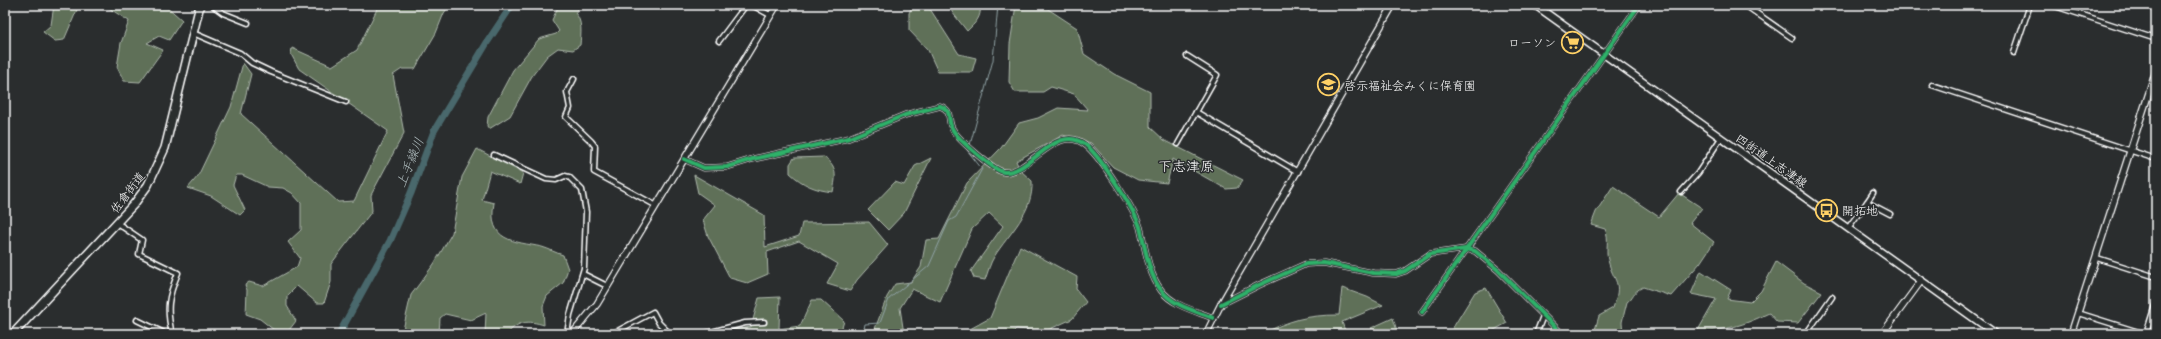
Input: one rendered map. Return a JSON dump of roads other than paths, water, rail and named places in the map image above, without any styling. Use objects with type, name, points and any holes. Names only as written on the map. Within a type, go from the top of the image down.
[{"type":"main road","name":"佐倉街道","points":[[13,334],[140,197],[160,162],[171,128],[200,5]]},
{"type":"main road","name":"四街道上志津線","points":[[1535,5],[1996,334]]},
{"type":"street","points":[[212,5],[224,13],[248,23]]},
{"type":"street","points":[[719,40],[746,5]]},
{"type":"street","points":[[752,5],[770,15]]},
{"type":"street","points":[[572,334],[592,312],[655,205],[777,5]]},
{"type":"street","points":[[1206,334],[1213,318],[1393,5]]},
{"type":"street","points":[[1422,312],[1639,5]]},
{"type":"street","points":[[1745,5],[1792,38]]},
{"type":"street","points":[[2014,53],[2030,5]]},
{"type":"street","points":[[2052,5],[2156,39]]},
{"type":"street","points":[[193,33],[240,53],[252,63],[271,72],[346,102]]},
{"type":"street","points":[[1178,144],[1217,75],[1187,56]]},
{"type":"street","points":[[2072,334],[2156,71]]},
{"type":"street","points":[[574,79],[567,92],[570,108],[566,117],[595,146],[594,172],[655,205]]},
{"type":"street","points":[[1932,85],[2156,159]]},
{"type":"street","points":[[684,159],[704,168],[727,167],[753,158],[849,138],[906,115],[940,106],[945,108],[950,114],[952,130],[991,166],[1000,171],[1016,169],[1056,142],[1070,140],[1078,141],[1090,149],[1129,203],[1136,216],[1153,274],[1161,290],[1175,302],[1213,318]]},
{"type":"street","points":[[1196,112],[1298,172]]},
{"type":"street","points":[[1682,192],[1698,173],[1721,138]]},
{"type":"street","points":[[494,155],[541,177],[556,180],[565,176],[569,177],[582,190],[586,202],[587,222],[583,274],[570,315],[566,334]]},
{"type":"street","points":[[1848,228],[1873,193]]},
{"type":"street","points":[[1867,202],[1890,214]]},
{"type":"street","points":[[117,223],[142,240],[139,254],[178,274],[168,304],[167,314],[172,334]]},
{"type":"street","points":[[1221,304],[1306,264],[1324,263],[1373,273],[1396,274],[1405,271],[1430,254],[1466,249],[1475,251],[1498,270],[1562,334]]},
{"type":"street","points":[[2097,258],[2156,276]]},
{"type":"street","points":[[583,274],[607,286]]},
{"type":"street","points":[[1882,334],[1921,281]]},
{"type":"street","points":[[1806,334],[1832,297]]},
{"type":"street","points":[[2078,313],[2145,334],[2156,302]]},
{"type":"street","points":[[612,334],[653,312],[659,323],[670,334]]},
{"type":"street","points":[[1536,334],[1543,316]]},
{"type":"street","points":[[137,320],[166,334]]},
{"type":"street","points":[[704,334],[745,323],[764,322]]},
{"type":"waterway","name":"上手繰川","points":[[339,334],[390,241],[411,193],[434,131],[488,41],[512,5]]},
{"type":"waterway","points":[[970,145],[993,60],[998,5]]},
{"type":"waterway","points":[[863,334],[865,324],[880,323],[889,299],[929,266],[949,221],[956,217],[982,169],[967,150],[968,148]]},
{"type":"place","name":"ローソン","points":[[1572,42]]},
{"type":"place","name":"啓示福祉会みくに保育園","points":[[1329,85]]},
{"type":"place","name":"開拓地","points":[[1826,210]]},
{"type":"district","name":"下志津原","points":[[1186,165]]}]
